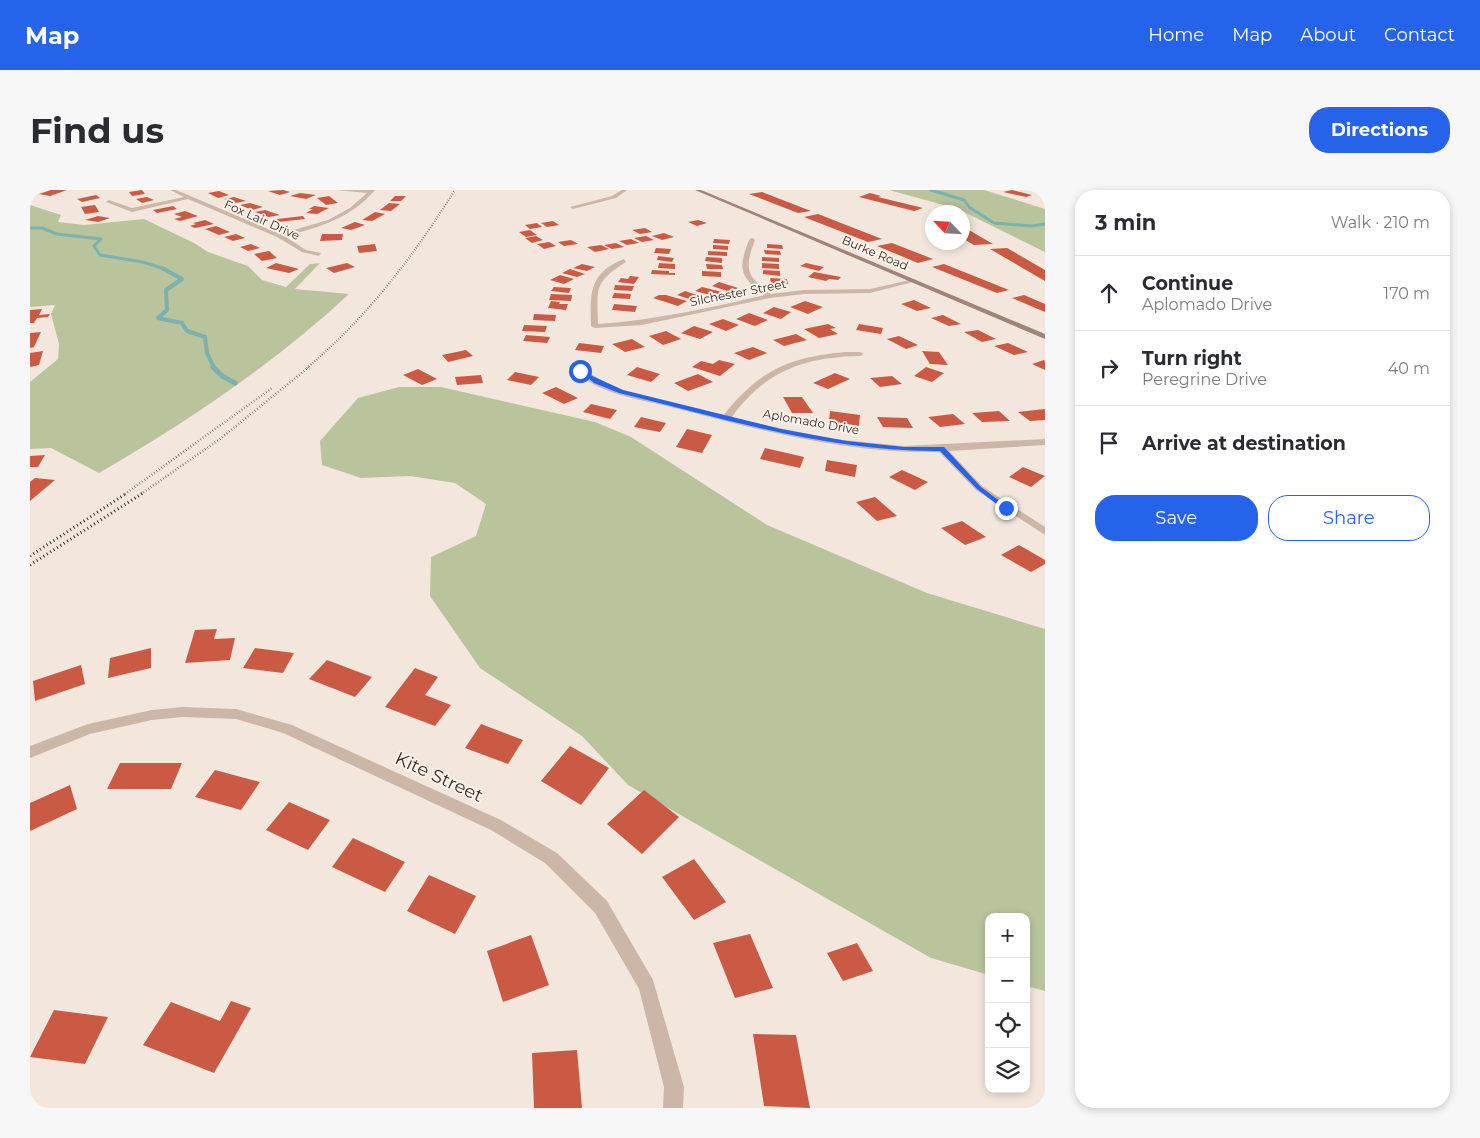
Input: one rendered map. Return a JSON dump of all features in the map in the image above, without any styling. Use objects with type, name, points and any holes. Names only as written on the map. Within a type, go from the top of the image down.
[{"type":"street","name":"Fox Lair Drive","points":[[172,190],[186,198],[279,236],[304,251],[319,254]]},
{"type":"street","points":[[338,190],[372,191]]},
{"type":"street","points":[[573,207],[614,197],[624,190]]},
{"type":"street","name":"Burke Road","points":[[697,190],[1045,337]]},
{"type":"street","points":[[1038,190],[1045,192]]},
{"type":"street","points":[[279,236],[321,224],[345,214],[359,205],[372,191]]},
{"type":"street","points":[[108,202],[132,210],[186,198]]},
{"type":"street","points":[[752,240],[743,261],[743,270],[756,286],[770,296]]},
{"type":"street","name":"Silchester Street","points":[[624,261],[602,274],[595,283],[595,326],[642,323],[770,296],[804,292],[870,291],[914,281]]},
{"type":"street","points":[[726,418],[748,391],[768,375],[782,368],[821,356],[860,354]]},
{"type":"street","name":"Aplomado Drive","points":[[580,371],[596,382],[621,392],[781,431],[847,443],[904,449],[942,449],[1014,442],[1045,442]]},
{"type":"street","points":[[942,449],[979,488],[1006,508],[1045,532]]},
{"type":"street","name":"Kite Street","points":[[30,752],[88,729],[152,715],[182,712],[236,714],[286,729],[496,825],[551,858],[601,907],[647,986],[674,1087],[673,1108]]},
{"type":"green space","points":[[889,190],[984,190],[1045,209],[1045,252],[970,215],[970,205],[943,205]]},
{"type":"green space","points":[[30,205],[61,215],[58,222],[84,225],[144,219],[194,243],[208,252],[248,266],[262,280],[286,287],[310,264],[320,263],[295,289],[349,294],[261,368],[165,433],[99,473],[51,448],[30,449],[30,382],[58,359],[59,344],[51,314],[55,305],[30,307]]},
{"type":"green space","points":[[399,387],[441,387],[595,422],[631,437],[767,525],[927,593],[1045,629],[1045,991],[1030,987],[1030,913],[985,913],[985,974],[931,958],[628,785],[582,736],[480,668],[430,596],[431,557],[476,536],[486,504],[455,483],[410,476],[361,478],[322,465],[320,441],[358,398]]},
{"type":"building","points":[[51,190],[67,190],[50,196],[39,194]]},
{"type":"building","points":[[142,190],[145,194],[132,196],[129,192]]},
{"type":"building","points":[[283,190],[290,192],[280,195],[268,191]]},
{"type":"building","points":[[1012,190],[1032,195],[1026,197],[1003,192]]},
{"type":"building","points":[[219,191],[229,195],[218,198],[208,193]]},
{"type":"building","points":[[762,192],[811,211],[798,213],[749,194]]},
{"type":"building","points":[[300,193],[316,195],[306,199],[290,196]]},
{"type":"building","points":[[870,193],[881,196],[878,197],[923,208],[914,211],[859,197]]},
{"type":"building","points":[[96,195],[100,198],[82,202],[77,199]]},
{"type":"building","points":[[329,196],[338,203],[326,205],[317,198]]},
{"type":"building","points":[[395,196],[406,196],[401,201],[390,201]]},
{"type":"building","points":[[147,197],[154,200],[142,203],[136,199]]},
{"type":"building","points":[[234,197],[246,201],[236,203],[224,199]]},
{"type":"building","points":[[250,203],[263,207],[252,210],[240,205]]},
{"type":"building","points":[[389,203],[400,204],[391,211],[380,210]]},
{"type":"building","points":[[95,205],[99,212],[85,214],[81,207]]},
{"type":"building","points":[[173,206],[177,209],[157,213],[153,210]]},
{"type":"building","points":[[314,206],[329,208],[317,214],[306,213],[313,209],[309,209]]},
{"type":"building","points":[[265,210],[280,215],[269,217],[255,212]]},
{"type":"building","points":[[185,211],[198,216],[180,221],[174,219],[182,217],[174,214]]},
{"type":"building","points":[[375,212],[385,214],[372,221],[362,220]]},
{"type":"building","points":[[818,214],[882,239],[868,242],[804,217]]},
{"type":"building","points":[[98,216],[110,218],[98,222],[85,220]]},
{"type":"building","points":[[303,216],[305,219],[278,222],[277,219]]},
{"type":"building","points":[[205,220],[214,224],[195,228],[190,226],[196,224],[193,223]]},
{"type":"building","points":[[698,220],[707,223],[697,226],[688,222]]},
{"type":"building","points":[[553,221],[559,225],[547,227],[541,223]]},
{"type":"building","points":[[355,222],[365,225],[351,230],[341,228]]},
{"type":"building","points":[[537,223],[542,227],[530,229],[525,225]]},
{"type":"building","points":[[216,226],[230,232],[219,235],[205,229]]},
{"type":"building","points":[[645,228],[652,232],[640,234],[632,230]]},
{"type":"building","points":[[530,230],[537,235],[526,237],[519,232]]},
{"type":"building","points":[[970,231],[993,244],[974,245],[970,243]]},
{"type":"building","points":[[664,233],[674,237],[662,240],[652,236]]},
{"type":"building","points":[[236,234],[245,238],[233,241],[224,237]]},
{"type":"building","points":[[322,234],[343,234],[342,240],[320,241]]},
{"type":"building","points":[[536,236],[543,240],[532,243],[525,238]]},
{"type":"building","points":[[646,236],[654,240],[642,242],[634,238]]},
{"type":"building","points":[[631,239],[639,243],[627,245],[619,241]]},
{"type":"building","points":[[714,239],[730,240],[729,244],[713,243]]},
{"type":"building","points":[[571,240],[578,244],[564,246],[558,242]]},
{"type":"building","points":[[549,242],[556,246],[544,249],[537,244]]},
{"type":"building","points":[[616,243],[624,247],[612,249],[604,245]]},
{"type":"building","points":[[892,243],[933,259],[918,263],[877,246]]},
{"type":"building","points":[[251,244],[260,248],[248,251],[240,247]]},
{"type":"building","points":[[375,244],[377,251],[359,253],[357,246]]},
{"type":"building","points":[[767,244],[782,245],[783,249],[767,248]]},
{"type":"building","points":[[601,245],[609,249],[595,252],[587,247]]},
{"type":"building","points":[[713,245],[728,246],[728,250],[713,249]]},
{"type":"building","points":[[656,248],[671,249],[669,254],[654,253]]},
{"type":"building","points":[[1007,248],[1045,270],[1045,281],[990,249]]},
{"type":"building","points":[[764,250],[780,251],[781,255],[765,254]]},
{"type":"building","points":[[269,251],[277,258],[262,261],[254,254]]},
{"type":"building","points":[[708,251],[727,252],[727,256],[708,255]]},
{"type":"building","points":[[658,256],[674,258],[672,262],[657,260]]},
{"type":"building","points":[[706,257],[722,258],[722,263],[705,261]]},
{"type":"building","points":[[762,257],[779,258],[779,262],[762,261]]},
{"type":"building","points":[[276,263],[299,269],[289,273],[266,268]]},
{"type":"building","points":[[347,263],[355,267],[334,273],[326,268]]},
{"type":"building","points":[[659,263],[675,264],[675,269],[658,268]]},
{"type":"building","points":[[762,263],[779,264],[779,269],[762,268]]},
{"type":"building","points":[[806,263],[824,267],[819,271],[800,266]]},
{"type":"building","points":[[582,264],[595,267],[587,271],[573,268]]},
{"type":"building","points":[[706,264],[722,265],[723,269],[707,269]]},
{"type":"building","points":[[944,264],[1009,290],[997,293],[932,267]]},
{"type":"building","points":[[570,269],[585,274],[577,277],[562,273]]},
{"type":"building","points":[[652,270],[669,271],[669,273],[675,273],[675,275],[651,274]]},
{"type":"building","points":[[763,270],[780,271],[780,276],[763,274]]},
{"type":"building","points":[[702,271],[721,272],[721,277],[702,276]]},
{"type":"building","points":[[814,272],[841,277],[838,280],[829,279],[826,281],[808,277]]},
{"type":"building","points":[[560,275],[574,279],[564,284],[550,280]]},
{"type":"building","points":[[630,276],[639,277],[634,284],[618,282],[621,278],[628,279]]},
{"type":"building","points":[[770,278],[787,279],[788,284],[771,283]]},
{"type":"building","points":[[719,282],[738,288],[730,292],[712,286]]},
{"type":"building","points":[[615,285],[634,286],[632,291],[614,290]]},
{"type":"building","points":[[554,287],[571,288],[569,293],[551,291]]},
{"type":"building","points":[[702,287],[722,292],[714,296],[695,291]]},
{"type":"building","points":[[685,291],[700,296],[692,300],[677,295]]},
{"type":"building","points":[[614,293],[631,294],[630,299],[612,298]]},
{"type":"building","points":[[551,294],[572,295],[571,301],[549,300]]},
{"type":"building","points":[[659,295],[687,301],[678,306],[653,298]]},
{"type":"building","points":[[1024,295],[1045,304],[1045,312],[1012,298]]},
{"type":"building","points":[[914,300],[931,308],[917,311],[901,304]]},
{"type":"building","points":[[551,301],[560,302],[559,304],[568,304],[566,310],[548,308]]},
{"type":"building","points":[[805,301],[823,307],[808,314],[790,307]]},
{"type":"building","points":[[614,304],[637,306],[635,312],[612,310]]},
{"type":"building","points":[[774,307],[791,312],[781,319],[763,313]]},
{"type":"building","points":[[42,309],[39,315],[50,314],[48,317],[37,318],[34,323],[30,323],[30,310]]},
{"type":"building","points":[[749,313],[768,320],[755,326],[736,319]]},
{"type":"building","points":[[534,314],[556,315],[555,321],[533,320]]},
{"type":"building","points":[[943,315],[961,324],[949,326],[931,318]]},
{"type":"building","points":[[723,319],[739,325],[726,331],[709,324]]},
{"type":"building","points":[[828,324],[836,328],[830,329],[838,334],[819,338],[804,329]]},
{"type":"building","points":[[859,324],[883,328],[881,334],[856,330]]},
{"type":"building","points":[[524,325],[547,326],[545,332],[522,331]]},
{"type":"building","points":[[694,326],[713,332],[700,339],[681,333]]},
{"type":"building","points":[[978,330],[996,339],[982,342],[964,332]]},
{"type":"building","points":[[666,331],[681,339],[663,345],[649,336]]},
{"type":"building","points":[[41,332],[34,347],[30,348],[30,333]]},
{"type":"building","points":[[796,334],[807,340],[784,346],[773,340]]},
{"type":"building","points":[[526,335],[550,337],[547,343],[523,341]]},
{"type":"building","points":[[899,336],[918,345],[906,349],[887,339]]},
{"type":"building","points":[[632,339],[645,347],[625,352],[612,344]]},
{"type":"building","points":[[579,343],[604,346],[601,353],[575,350]]},
{"type":"building","points":[[1008,343],[1028,352],[1014,355],[994,346]]},
{"type":"building","points":[[753,347],[767,353],[749,360],[734,353]]},
{"type":"building","points":[[466,350],[473,356],[448,362],[442,355]]},
{"type":"building","points":[[43,351],[39,365],[30,367],[30,353]]},
{"type":"building","points":[[922,351],[939,352],[948,365],[930,364]]},
{"type":"building","points":[[719,360],[735,364],[720,376],[692,367],[701,361],[713,364]]},
{"type":"building","points":[[1044,360],[1045,370],[1032,364]]},
{"type":"building","points":[[637,367],[660,374],[651,382],[627,375]]},
{"type":"building","points":[[926,367],[944,373],[932,382],[914,376]]},
{"type":"building","points":[[418,369],[437,379],[422,385],[403,375]]},
{"type":"building","points":[[515,372],[539,377],[531,385],[507,380]]},
{"type":"building","points":[[835,373],[850,379],[828,389],[813,383]]},
{"type":"building","points":[[698,374],[713,382],[688,391],[674,383]]},
{"type":"building","points":[[481,375],[483,383],[457,385],[455,377]]},
{"type":"building","points":[[892,376],[902,384],[880,387],[870,378]]},
{"type":"building","points":[[556,387],[578,398],[564,404],[542,393]]},
{"type":"building","points":[[783,397],[802,397],[813,413],[792,413]]},
{"type":"building","points":[[591,404],[617,410],[610,419],[583,412]]},
{"type":"building","points":[[1045,409],[1045,420],[1030,421],[1018,412]]},
{"type":"building","points":[[830,411],[860,415],[859,426],[829,421]]},
{"type":"building","points":[[999,411],[1010,421],[982,422],[972,413]]},
{"type":"building","points":[[953,414],[965,424],[940,427],[928,417]]},
{"type":"building","points":[[641,417],[666,423],[660,432],[634,427]]},
{"type":"building","points":[[877,417],[907,418],[913,428],[883,427]]},
{"type":"building","points":[[687,429],[712,435],[702,453],[676,447]]},
{"type":"building","points":[[765,448],[804,457],[800,468],[760,459]]},
{"type":"building","points":[[45,455],[38,467],[30,467],[30,456]]},
{"type":"building","points":[[827,460],[857,465],[855,477],[825,471]]},
{"type":"building","points":[[1023,467],[1045,476],[1031,487],[1009,477]]},
{"type":"building","points":[[902,470],[928,482],[915,490],[889,477]]},
{"type":"building","points":[[35,478],[55,480],[30,501],[30,482]]},
{"type":"building","points":[[875,497],[897,516],[877,521],[856,502]]},
{"type":"building","points":[[962,521],[986,537],[965,545],[941,528]]},
{"type":"building","points":[[1019,545],[1045,560],[1045,564],[1031,572],[1001,555]]},
{"type":"building","points":[[217,629],[214,639],[235,638],[230,660],[185,663],[195,630]]},
{"type":"building","points":[[151,648],[151,668],[108,678],[110,658]]},
{"type":"building","points":[[255,648],[294,653],[283,673],[243,668]]},
{"type":"building","points":[[327,660],[372,677],[355,697],[309,679]]},
{"type":"building","points":[[81,665],[85,684],[35,701],[33,681]]},
{"type":"building","points":[[415,668],[438,677],[425,695],[451,705],[435,726],[385,707]]},
{"type":"building","points":[[481,724],[523,740],[508,764],[465,748]]},
{"type":"building","points":[[570,746],[609,768],[581,805],[541,781]]},
{"type":"building","points":[[120,763],[182,763],[171,789],[107,789]]},
{"type":"building","points":[[215,770],[260,782],[241,810],[195,797]]},
{"type":"building","points":[[70,785],[77,809],[30,831],[30,803]]},
{"type":"building","points":[[644,790],[679,817],[642,854],[607,824]]},
{"type":"building","points":[[289,802],[330,820],[308,850],[266,830]]},
{"type":"building","points":[[353,838],[405,862],[385,892],[332,867]]},
{"type":"building","points":[[694,859],[726,902],[694,920],[662,877]]},
{"type":"building","points":[[429,875],[476,896],[455,934],[407,911]]},
{"type":"building","points":[[750,934],[773,988],[735,998],[713,943]]},
{"type":"building","points":[[531,935],[549,985],[503,1002],[487,951]]},
{"type":"building","points":[[857,943],[873,971],[843,981],[827,953]]},
{"type":"building","points":[[231,1001],[251,1008],[214,1073],[143,1045],[171,1002],[220,1021]]},
{"type":"building","points":[[54,1010],[108,1017],[85,1064],[30,1057]]},
{"type":"building","points":[[753,1034],[796,1035],[810,1108],[764,1106]]},
{"type":"building","points":[[577,1050],[582,1108],[534,1108],[532,1053]]},
{"type":"waterway","points":[[931,190],[964,200],[969,207],[994,223],[1032,226],[1045,224]]},
{"type":"waterway","points":[[30,228],[42,228],[57,234],[101,239],[94,246],[100,255],[143,262],[162,268]]},
{"type":"waterway","points":[[162,268],[182,279],[166,290],[167,310],[158,318],[182,323],[187,331],[205,337],[207,353],[214,368]]},
{"type":"waterway","points":[[214,368],[222,376],[235,383]]},
{"type":"railway","points":[[307,368],[350,327],[388,285],[455,190]]},
{"type":"railway","points":[[141,494],[220,439],[309,367]]},
{"type":"railway","points":[[125,494],[272,388]]},
{"type":"railway","points":[[30,556],[127,493]]},
{"type":"railway","points":[[30,565],[143,493]]},
{"type":"route","points":[[580,371],[596,382],[621,392],[781,431],[847,443],[904,449],[942,449],[979,488],[1006,508]]}]
